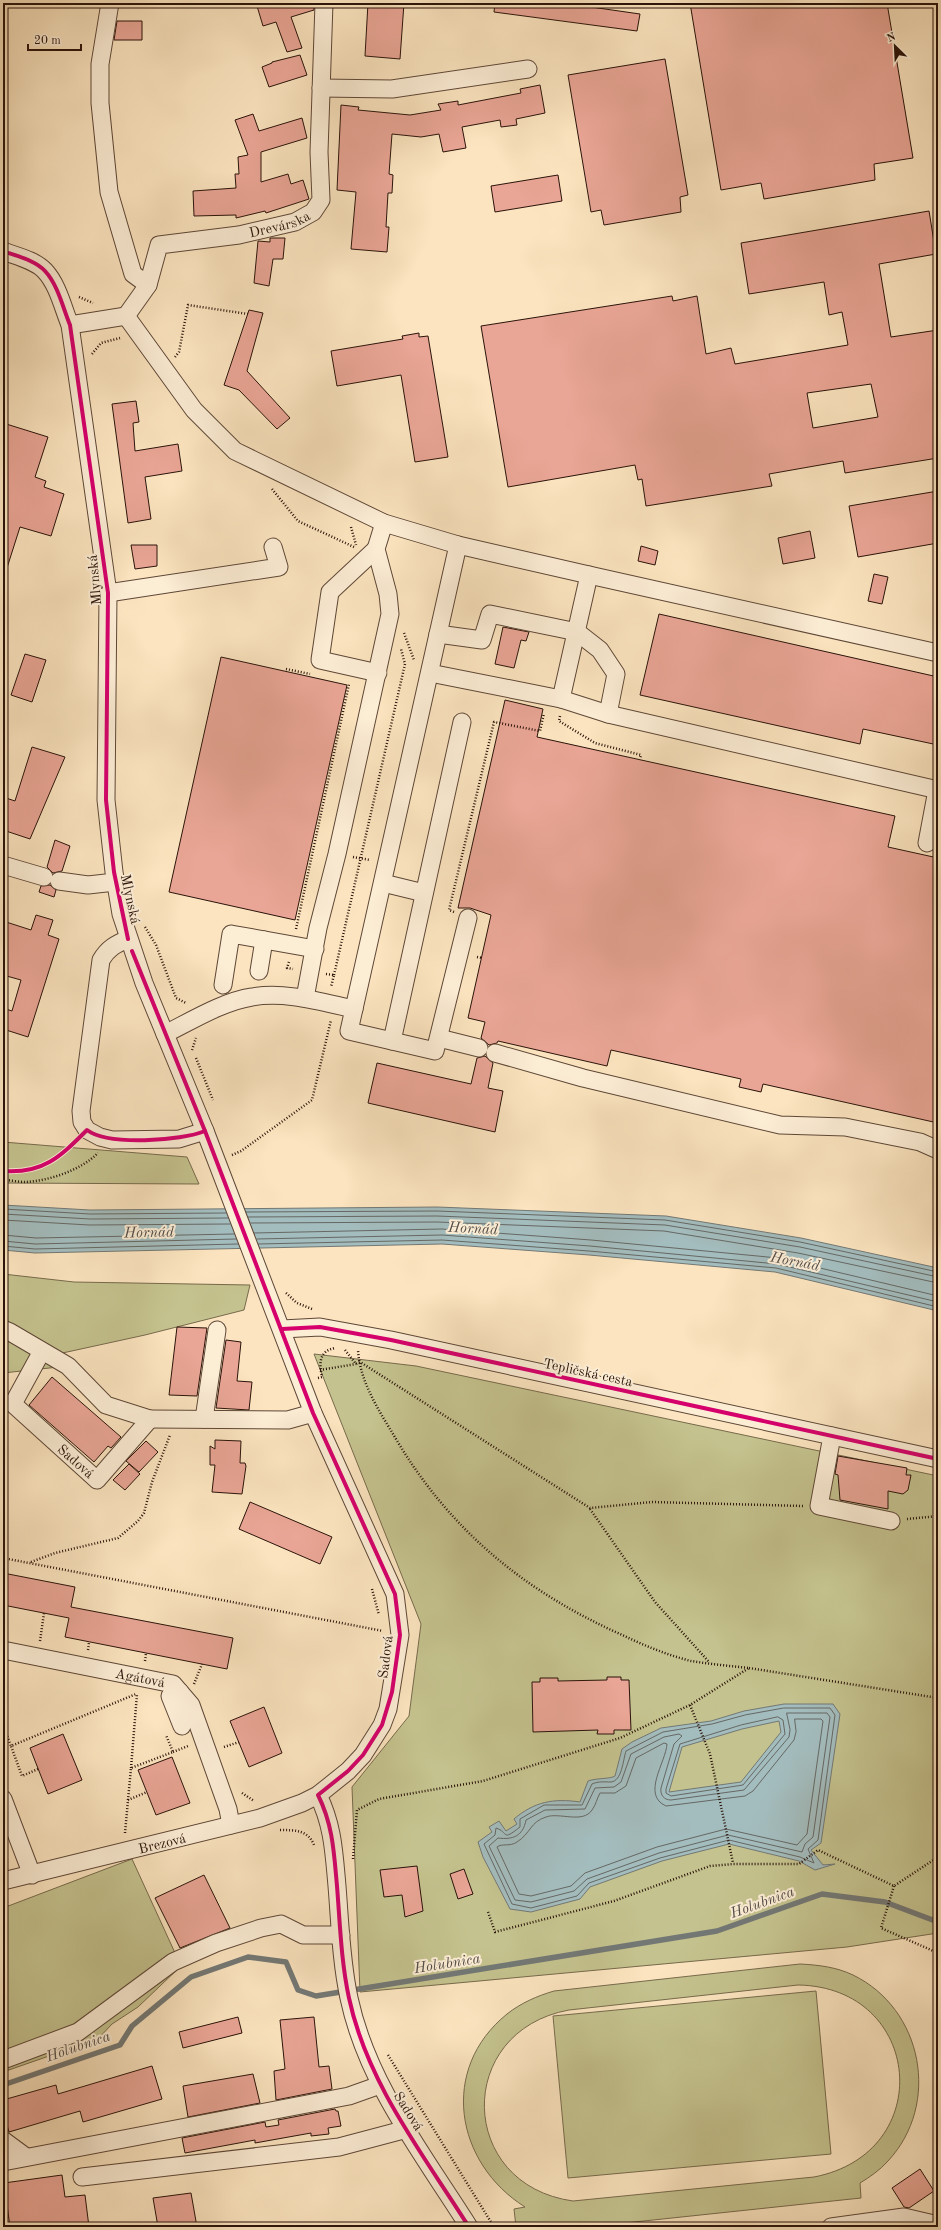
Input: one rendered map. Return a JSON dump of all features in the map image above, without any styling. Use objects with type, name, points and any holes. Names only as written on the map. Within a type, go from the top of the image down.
[{"type":"street","points":[[110,3],[100,64],[100,103],[109,192],[133,274],[148,285]]},
{"type":"street","name":"Drevárska","points":[[126,316],[148,285],[158,246],[239,235],[295,222],[313,212],[322,200],[319,152],[324,3]]},
{"type":"street","points":[[321,88],[392,89],[528,69]]},
{"type":"street","name":"Mlynská","points":[[3,251],[25,258],[45,271],[58,292],[70,325],[108,593],[106,800],[115,882],[128,939],[282,1329]]},
{"type":"street","points":[[70,325],[126,316],[194,410],[235,451],[384,523],[458,545],[938,653]]},
{"type":"street","points":[[378,673],[320,660],[330,592],[376,549],[384,523]]},
{"type":"street","points":[[458,545],[349,1031],[435,1051],[465,916]]},
{"type":"street","points":[[108,593],[279,567],[273,547]]},
{"type":"street","points":[[304,998],[311,973],[318,928],[378,673],[390,614],[388,594],[376,549]]},
{"type":"street","points":[[561,699],[577,632],[588,575]]},
{"type":"street","points":[[438,634],[482,640],[490,614],[577,632],[600,650],[616,674],[608,714]]},
{"type":"street","points":[[430,673],[561,699],[608,714],[938,790],[927,843]]},
{"type":"street","points":[[392,1041],[462,722]]},
{"type":"street","points":[[3,865],[52,879],[88,885],[115,882]]},
{"type":"street","points":[[383,883],[424,893]]},
{"type":"street","points":[[223,985],[231,934],[315,949]]},
{"type":"street","points":[[128,939],[114,945],[106,952],[101,960],[81,1111],[82,1122],[87,1130],[100,1138],[112,1140],[179,1139],[205,1132]]},
{"type":"street","points":[[259,971],[264,940]]},
{"type":"street","points":[[165,1034],[236,1000],[253,996],[304,998],[354,1009]]},
{"type":"street","points":[[439,1038],[583,1078],[780,1125],[845,1127],[920,1142],[938,1150]]},
{"type":"street","name":"Tepličská cesta","points":[[282,1329],[320,1326],[392,1340],[938,1459]]},
{"type":"street","points":[[3,1329],[68,1366],[106,1405],[150,1418],[288,1420],[313,1413]]},
{"type":"street","name":"Sadová","points":[[282,1329],[313,1413],[394,1594],[400,1635],[392,1692],[382,1725],[363,1755],[348,1771],[318,1795]]},
{"type":"street","points":[[204,1419],[217,1330]]},
{"type":"street","name":"Sadová","points":[[42,1351],[8,1402],[97,1480],[150,1418]]},
{"type":"street","points":[[832,1436],[819,1506],[891,1521]]},
{"type":"street","name":"Agátová","points":[[3,1650],[173,1684],[191,1705],[205,1740],[228,1810],[231,1825]]},
{"type":"street","points":[[180,1692],[170,1696],[182,1726]]},
{"type":"street","points":[[3,2060],[78,2032],[173,1962],[216,1943],[261,1928],[281,1924],[303,1935],[341,1935],[334,1844],[327,1814],[318,1795]]},
{"type":"street","name":"Brezová","points":[[3,1882],[286,1810],[318,1795]]},
{"type":"street","points":[[3,1799],[32,1875]]},
{"type":"street","name":"Sadová","points":[[341,1935],[345,1980],[362,2047],[380,2085],[469,2227]]},
{"type":"street","points":[[3,2162],[349,2096],[380,2085]]},
{"type":"street","points":[[82,2177],[339,2147],[407,2129]]},
{"type":"street","points":[[3,2140],[26,2157]]},
{"type":"street","points":[[831,2227],[904,2217],[934,2224]]},
{"type":"path","points":[[170,361],[179,352],[188,305],[248,314]]},
{"type":"path","points":[[286,669],[315,675]]},
{"type":"path","points":[[334,975],[311,973],[287,968],[350,682],[343,681]]},
{"type":"path","points":[[465,916],[449,910],[494,722],[540,731],[544,713]]},
{"type":"path","points":[[228,1156],[241,1151],[312,1100],[331,1020],[324,1018],[327,1003],[361,858],[371,860]]},
{"type":"path","points":[[478,950],[476,957],[482,958]]},
{"type":"path","points":[[198,1035],[192,1048],[215,1108]]},
{"type":"path","points":[[3,1180],[25,1182],[82,1166],[112,1140]]},
{"type":"path","points":[[302,1385],[322,1377],[319,1361],[323,1354],[329,1349],[337,1348]]},
{"type":"path","points":[[343,1349],[351,1355],[356,1364]]},
{"type":"path","points":[[358,1356],[372,1398],[416,1472],[477,1542],[517,1576],[580,1616],[652,1648],[691,1661],[748,1668],[938,1698]]},
{"type":"path","points":[[320,1370],[360,1362]]},
{"type":"path","points":[[360,1362],[590,1508],[655,1602],[710,1663]]},
{"type":"path","points":[[30,1563],[55,1553],[118,1538],[138,1521],[144,1513],[152,1482],[170,1435],[170,1419]]},
{"type":"path","points":[[590,1508],[652,1502],[819,1506]]},
{"type":"path","points":[[891,1521],[938,1516]]},
{"type":"path","points":[[3,1558],[400,1635]]},
{"type":"path","points":[[371,1584],[379,1618]]},
{"type":"path","points":[[37,1657],[44,1613]]},
{"type":"path","points":[[381,1624],[383,1631],[382,1638]]},
{"type":"path","points":[[355,1840],[357,1810],[379,1799],[490,1779],[620,1738],[690,1704],[748,1668]]},
{"type":"path","points":[[11,1746],[142,1691]]},
{"type":"path","points":[[124,1838],[137,1694]]},
{"type":"path","points":[[690,1704],[710,1754],[733,1864]]},
{"type":"path","points":[[3,1725],[22,1776],[38,1769]]},
{"type":"path","points":[[131,1768],[173,1752],[164,1731]]},
{"type":"path","points":[[219,1749],[239,1742]]},
{"type":"path","points":[[238,1788],[246,1798],[256,1803]]},
{"type":"path","points":[[128,1800],[147,1792]]},
{"type":"path","points":[[275,1830],[292,1830],[308,1834],[315,1848]]},
{"type":"path","points":[[488,1912],[495,1932],[614,1901],[710,1866],[733,1864],[799,1864],[818,1850],[894,1886]]},
{"type":"path","points":[[938,1857],[894,1886],[880,1928],[938,1953]]},
{"type":"path","points":[[388,2056],[494,2227]]},
{"type":"shaded area","points":[[3,1142],[187,1157],[199,1184],[3,1183]]},
{"type":"shaded area","points":[[3,1274],[74,1282],[250,1285],[244,1310],[145,1335],[58,1354],[68,1366],[3,1373]]},
{"type":"shaded area","points":[[314,1354],[416,1366],[938,1476],[938,1933],[847,1947],[360,1992],[352,1787],[409,1716],[421,1624]]},
{"type":"shaded area","points":[[132,1859],[181,1966],[138,2007],[112,2024],[98,2039],[3,2072],[3,1908]]},
{"type":"shaded area","points":[[800,1964],[840,1970],[853,1975],[877,1990],[895,2010],[909,2034],[917,2059],[919,2086],[915,2113],[905,2138],[888,2161],[875,2173],[860,2183],[861,2198],[587,2227],[516,2227],[514,2209],[525,2207],[501,2188],[483,2166],[471,2141],[464,2115],[464,2088],[471,2061],[485,2036],[507,2014],[518,2006],[541,1995],[554,1991]],"holes":[[[798,1985],[840,1993],[871,2012],[891,2040],[899,2073],[896,2106],[881,2137],[854,2162],[814,2177],[573,2201],[535,2189],[507,2167],[490,2139],[484,2107],[489,2075],[505,2046],[531,2024],[569,2010]]]},
{"type":"shaded area","points":[[816,1991],[831,2154],[568,2178],[553,2016]]},
{"type":"water","name":"Hornád","points":[[3,1205],[90,1210],[437,1207],[666,1216],[801,1238],[938,1268],[938,1311],[775,1272],[589,1255],[442,1244],[35,1253],[3,1250]]},
{"type":"water","points":[[784,1704],[833,1704],[840,1714],[821,1843],[811,1850],[823,1865],[835,1864],[815,1870],[799,1861],[729,1844],[662,1861],[590,1887],[580,1899],[531,1912],[510,1909],[483,1857],[478,1842],[492,1832],[489,1827],[499,1821],[506,1831],[517,1824],[514,1819],[521,1813],[544,1803],[553,1801],[580,1802],[588,1781],[615,1776],[622,1749],[632,1742],[661,1728],[711,1721],[744,1711]],"holes":[[[779,1721],[781,1732],[741,1782],[669,1792],[682,1747],[742,1729]]]},
{"type":"building","points":[[266,3],[314,3],[314,10],[291,17],[302,48],[287,52],[276,22],[263,26],[257,6]]},
{"type":"building","points":[[368,3],[404,3],[400,59],[365,56]]},
{"type":"building","points":[[495,3],[563,3],[640,14],[637,31],[494,12]]},
{"type":"building","points":[[690,3],[887,3],[913,158],[874,164],[875,180],[764,199],[761,183],[721,190]]},
{"type":"building","points":[[117,21],[142,21],[142,40],[114,40]]},
{"type":"building","points":[[300,55],[307,75],[269,87],[262,67],[272,62]]},
{"type":"building","points":[[665,59],[688,195],[680,197],[681,212],[604,225],[601,210],[591,212],[568,75]]},
{"type":"building","points":[[540,85],[545,113],[516,119],[517,125],[501,127],[500,120],[462,127],[466,148],[443,152],[439,134],[421,137],[392,134],[389,174],[393,175],[392,193],[388,193],[386,227],[389,227],[387,252],[351,249],[356,192],[337,190],[341,105],[359,107],[358,110],[410,115],[441,110],[438,104],[458,101],[458,105],[521,93],[520,89]]},
{"type":"building","points":[[253,114],[259,131],[302,118],[307,138],[261,152],[261,182],[288,174],[291,184],[303,180],[309,199],[266,213],[265,211],[236,218],[236,215],[194,216],[193,191],[236,188],[235,174],[239,174],[238,157],[248,155],[235,120]]},
{"type":"building","points":[[558,175],[562,201],[495,212],[491,186]]},
{"type":"building","points":[[929,211],[936,254],[879,264],[891,337],[938,330],[938,458],[845,473],[843,461],[769,474],[772,486],[646,506],[642,479],[638,480],[635,465],[508,487],[481,326],[672,296],[673,301],[697,296],[706,354],[731,348],[735,364],[848,345],[842,312],[829,315],[824,282],[749,294],[741,243]],"holes":[[[871,384],[878,417],[813,428],[807,393]]]},
{"type":"building","points":[[270,238],[285,238],[283,259],[273,259],[269,286],[254,283],[258,241],[270,242]]},
{"type":"building","points":[[249,310],[263,313],[247,371],[290,418],[277,429],[239,390],[224,385]]},
{"type":"building","points":[[419,333],[419,337],[428,336],[448,457],[415,462],[401,375],[337,386],[331,351],[403,339],[402,336]]},
{"type":"building","points":[[136,401],[139,422],[133,423],[135,451],[178,444],[182,471],[145,477],[151,519],[128,523],[112,404]]},
{"type":"building","points":[[3,423],[48,437],[35,477],[46,481],[44,487],[64,494],[51,536],[20,527],[6,571],[3,571]]},
{"type":"building","points":[[938,491],[938,543],[858,557],[849,506]]},
{"type":"building","points":[[810,531],[815,558],[783,564],[778,538]]},
{"type":"building","points":[[131,545],[157,545],[157,566],[135,569]]},
{"type":"building","points":[[641,546],[658,551],[655,565],[638,561]]},
{"type":"building","points":[[874,574],[888,577],[882,604],[868,601]]},
{"type":"building","points":[[659,614],[938,677],[938,745],[863,729],[860,744],[640,695]]},
{"type":"building","points":[[503,627],[529,632],[526,641],[521,640],[514,668],[495,664]]},
{"type":"building","points":[[25,654],[46,660],[32,702],[11,695]]},
{"type":"building","points":[[221,657],[347,685],[295,920],[169,892]]},
{"type":"building","points":[[505,700],[543,709],[537,737],[895,816],[888,847],[938,858],[938,1123],[763,1084],[761,1092],[739,1087],[741,1079],[611,1050],[607,1066],[498,1041],[497,1043],[489,1045],[481,1038],[485,1022],[468,1018],[491,915],[470,908],[458,908]]},
{"type":"building","points":[[32,747],[65,757],[30,839],[3,830],[3,797],[15,801]]},
{"type":"building","points":[[55,840],[70,846],[62,871],[53,873],[47,867]]},
{"type":"building","points":[[50,885],[56,890],[54,897],[39,892],[41,886]]},
{"type":"building","points":[[36,915],[53,920],[48,935],[59,939],[28,1037],[3,1029],[3,1008],[12,1011],[21,980],[3,975],[3,921],[31,930]]},
{"type":"building","points":[[485,1056],[493,1063],[488,1088],[503,1091],[495,1132],[368,1103],[377,1063],[471,1084],[477,1058]]},
{"type":"building","points":[[177,1327],[207,1328],[197,1396],[169,1395]]},
{"type":"building","points":[[226,1340],[241,1342],[237,1381],[252,1382],[249,1410],[216,1408]]},
{"type":"building","points":[[52,1377],[121,1437],[111,1448],[108,1446],[94,1462],[29,1405]]},
{"type":"building","points":[[215,1440],[241,1441],[240,1463],[245,1463],[246,1466],[242,1494],[212,1492],[215,1465],[210,1465],[210,1446],[215,1449]]},
{"type":"building","points":[[146,1441],[158,1452],[139,1472],[126,1461]]},
{"type":"building","points":[[838,1456],[907,1468],[906,1475],[911,1475],[908,1490],[903,1494],[888,1491],[888,1509],[840,1500],[838,1475],[835,1474]]},
{"type":"building","points":[[129,1464],[140,1474],[125,1490],[113,1480]]},
{"type":"building","points":[[250,1502],[332,1537],[320,1564],[239,1529]]},
{"type":"building","points":[[3,1573],[75,1587],[71,1607],[233,1638],[227,1669],[65,1637],[69,1618],[3,1605]]},
{"type":"building","points":[[607,1677],[621,1677],[621,1680],[629,1680],[631,1730],[614,1730],[614,1734],[597,1734],[598,1730],[533,1732],[532,1682],[540,1682],[540,1678],[558,1678],[558,1681],[607,1680]]},
{"type":"building","points":[[264,1707],[282,1753],[249,1767],[230,1721]]},
{"type":"building","points":[[63,1734],[82,1780],[48,1794],[30,1748]]},
{"type":"building","points":[[172,1757],[190,1803],[156,1815],[138,1770]]},
{"type":"building","points":[[417,1866],[423,1911],[405,1917],[402,1895],[384,1897],[380,1870]]},
{"type":"building","points":[[464,1869],[473,1894],[458,1899],[450,1874]]},
{"type":"building","points":[[204,1875],[230,1928],[180,1948],[155,1898]]},
{"type":"building","points":[[238,2017],[242,2033],[183,2048],[179,2032]]},
{"type":"building","points":[[314,2017],[319,2067],[329,2066],[332,2089],[276,2100],[274,2071],[285,2069],[280,2020]]},
{"type":"building","points":[[152,2066],[162,2099],[83,2122],[80,2111],[9,2132],[3,2111],[3,2100],[56,2085],[58,2094]]},
{"type":"building","points":[[253,2074],[260,2103],[188,2117],[183,2086]]},
{"type":"building","points":[[335,2109],[338,2111],[341,2126],[328,2128],[329,2134],[311,2136],[311,2133],[255,2143],[255,2140],[185,2153],[182,2138],[265,2122],[266,2127],[279,2125],[278,2120]]},
{"type":"building","points":[[920,2169],[934,2191],[909,2208],[904,2207],[892,2188]]},
{"type":"building","points":[[62,2175],[65,2197],[85,2195],[89,2227],[10,2227],[4,2183]]},
{"type":"building","points":[[191,2193],[197,2227],[158,2227],[153,2198]]},
{"type":"waterway","name":"Holubnica","points":[[3,2085],[120,2045],[132,2026],[191,1977],[248,1957],[286,1962],[298,1990],[316,1996],[717,1931],[822,1894],[885,1902],[938,1922]]},
{"type":"cycle path","points":[[3,251],[31,261],[45,271],[57,290],[70,325],[108,593],[106,800],[114,872],[128,939]]},
{"type":"cycle path","points":[[132,951],[205,1131],[313,1413],[395,1594],[400,1635],[392,1692],[382,1725],[363,1755],[348,1771],[318,1795],[327,1817],[332,1839],[344,1970],[357,2029],[369,2059],[398,2117],[469,2227]]},
{"type":"cycle path","points":[[3,1171],[29,1170],[50,1162],[59,1156],[87,1130],[97,1135],[127,1140],[163,1139],[205,1131]]},
{"type":"cycle path","points":[[282,1329],[320,1327],[391,1340],[938,1459]]}]
